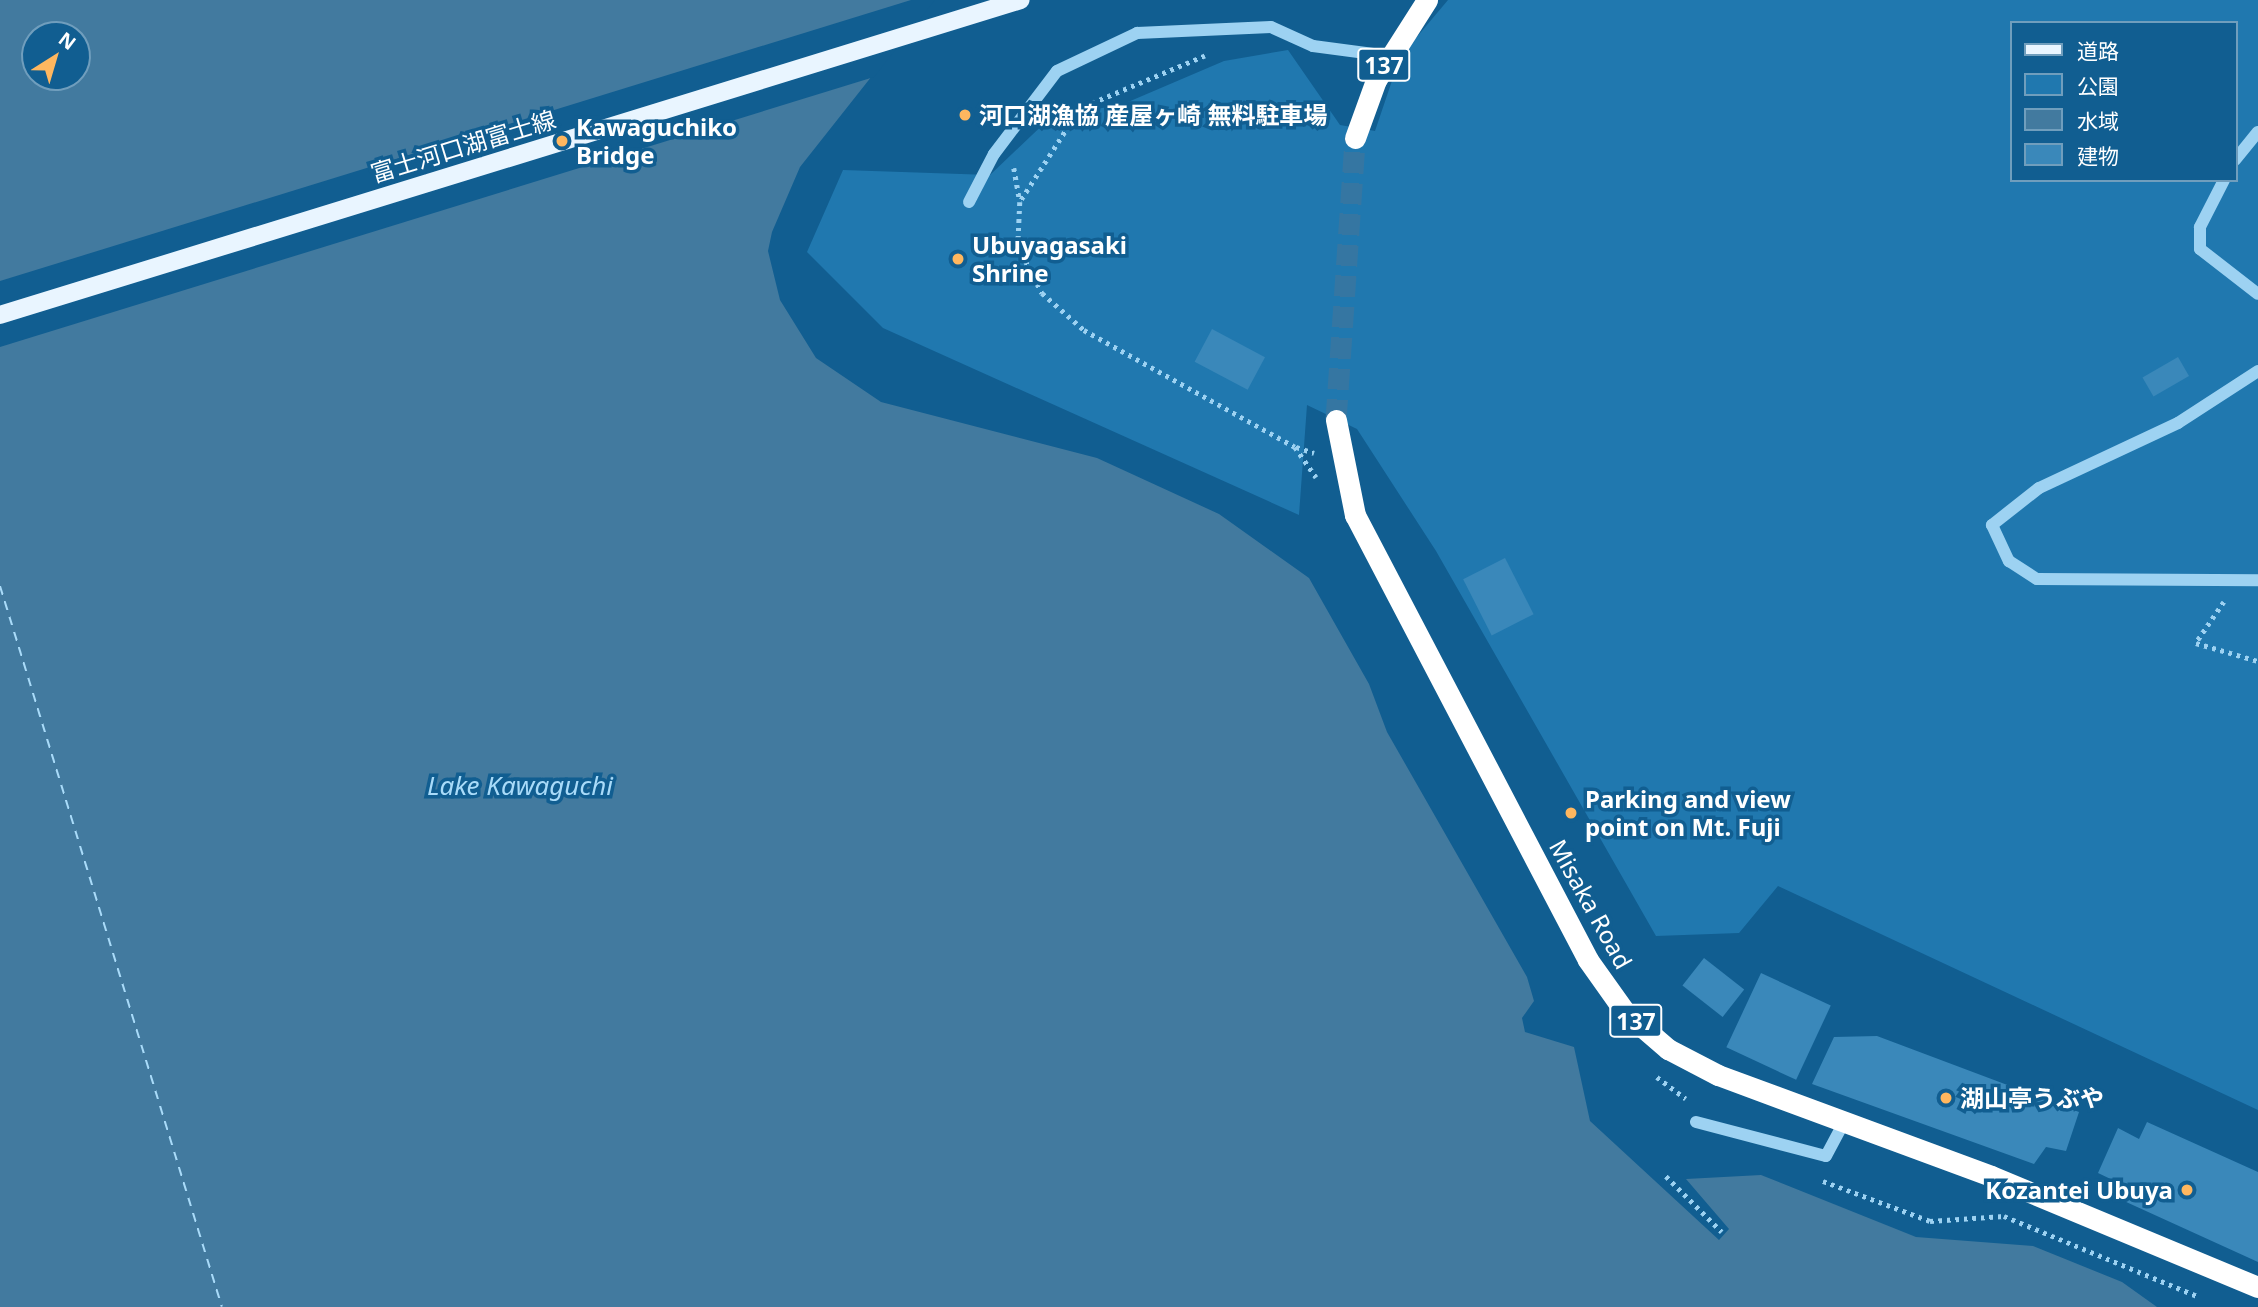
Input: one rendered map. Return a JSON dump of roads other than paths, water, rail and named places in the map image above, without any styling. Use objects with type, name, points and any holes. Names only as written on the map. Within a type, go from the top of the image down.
[{"type":"highway","name":"137","points":[[1355,138],[1388,56],[1427,0]]},
{"type":"highway","name":"Misaka Road","points":[[1336,420],[1355,515],[1588,960],[1625,1012],[1668,1049],[2258,1287]]},
{"type":"main road","name":"富士河口湖富士線","points":[[0,315],[1021,0]]},
{"type":"street","points":[[969,202],[994,154],[1057,71],[1137,33],[1271,27],[1313,46],[1388,56]]},
{"type":"street","points":[[2237,158],[2258,132]]},
{"type":"street","points":[[2223,182],[2200,227],[2200,249],[2258,294]]},
{"type":"street","points":[[2258,371],[2178,424],[2039,488],[1992,526],[2009,561],[2037,579],[2236,584],[2258,580]]},
{"type":"street","points":[[1696,1122],[1826,1156],[1844,1122]]},
{"type":"water","name":"Lake Kawaguchi","points":[[0,0],[932,0],[800,167],[772,232],[768,251],[780,300],[816,358],[881,402],[1097,458],[1219,514],[1309,578],[1369,684],[1387,732],[1527,977],[1534,1001],[1522,1018],[1525,1032],[1574,1047],[1590,1121],[1719,1240],[1729,1229],[1686,1179],[1761,1175],[1916,1237],[2033,1246],[2122,1282],[2157,1307],[0,1307]]},
{"type":"tunnel","points":[[1336,420],[1355,138]]},
{"type":"place","name":"河口湖漁協 産屋ヶ崎 無料駐車場","points":[[965,115]]},
{"type":"place","name":"Kawaguchiko Bridge","points":[[562,141]]},
{"type":"place","name":"Ubuyagasaki Shrine","points":[[958,259]]},
{"type":"place","name":"Parking and view point on Mt. Fuji","points":[[1571,813]]},
{"type":"place","name":"湖山亭うぶや","points":[[1946,1098]]},
{"type":"place","name":"Kozantei Ubuya","points":[[2187,1190]]}]
